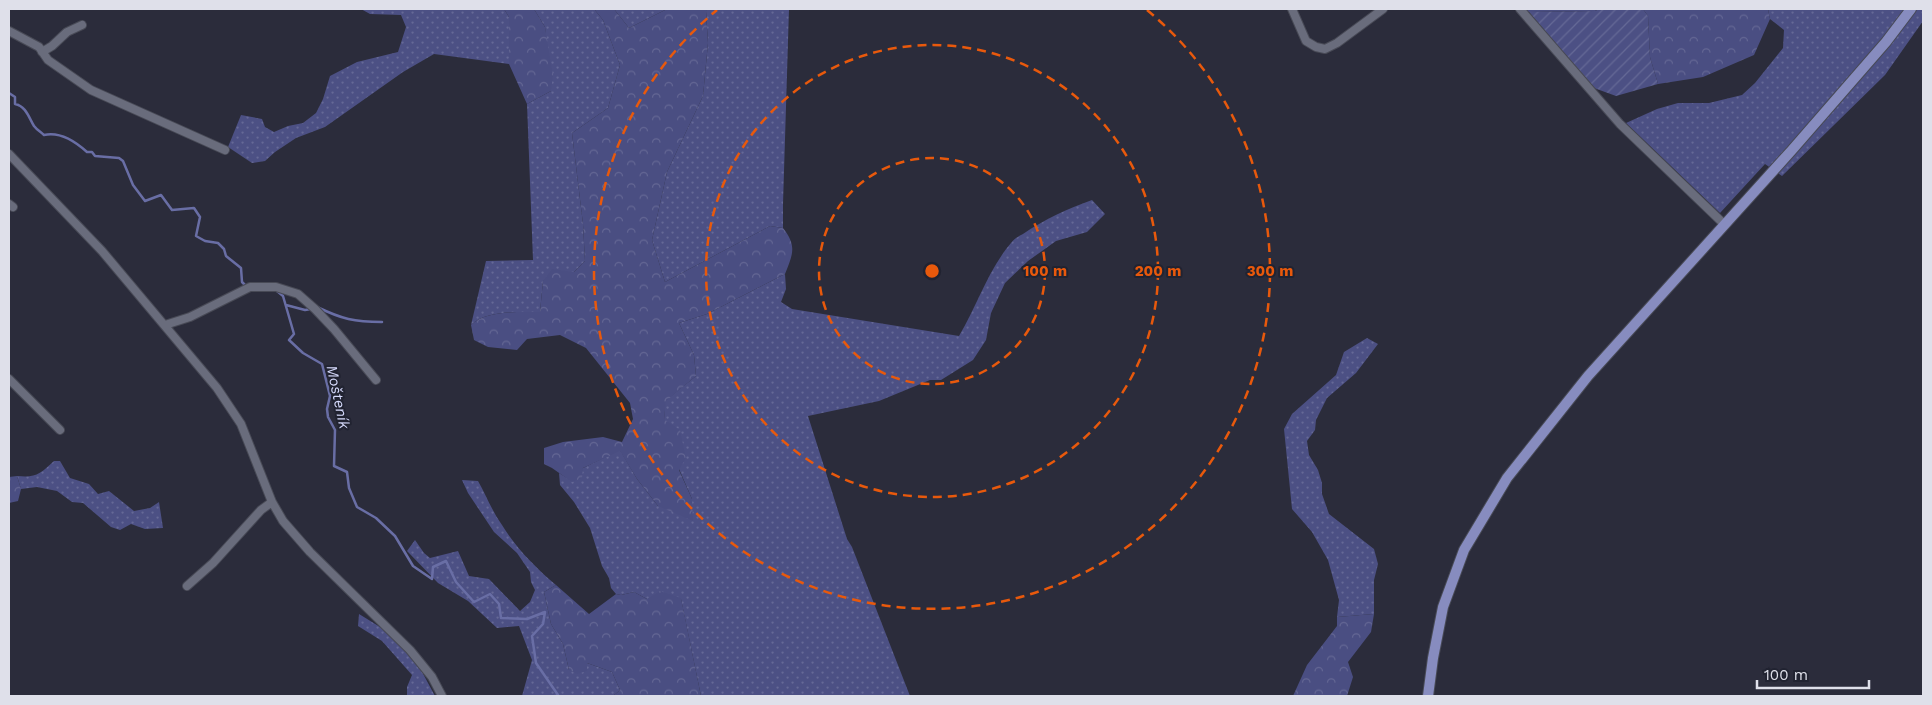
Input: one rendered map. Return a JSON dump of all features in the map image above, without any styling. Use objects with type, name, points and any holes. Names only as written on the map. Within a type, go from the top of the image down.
[{"type":"main road","points":[[1428,696],[1443,607],[1464,550],[1506,478],[1588,376],[1725,225],[1886,42],[1911,9]]},
{"type":"street","points":[[1292,9],[1306,41],[1312,45],[1325,48],[1337,44],[1383,9]]},
{"type":"street","points":[[1520,9],[1620,124],[1725,225]]},
{"type":"street","points":[[42,52],[52,46],[67,32],[82,24]]},
{"type":"street","points":[[9,31],[39,47],[48,60],[91,90],[225,150]]},
{"type":"street","points":[[9,154],[102,252],[217,388],[237,417],[251,447],[272,502],[283,521],[303,544],[410,650],[432,677],[442,696]]},
{"type":"street","points":[[165,325],[190,317],[248,288],[276,287],[298,294],[334,329],[376,380]]},
{"type":"street","points":[[9,379],[60,430]]},
{"type":"street","points":[[187,586],[213,563],[261,510],[272,502]]},
{"type":"shaded area","points":[[361,9],[504,9],[509,17],[509,64],[434,54],[403,72],[325,127],[296,138],[265,161],[252,163],[228,147],[241,115],[262,119],[265,127],[274,132],[288,126],[303,123],[316,113],[323,99],[330,76],[357,62],[398,52],[406,27],[401,15],[370,14]]},
{"type":"shaded area","points":[[534,9],[594,9],[603,20],[620,65],[608,108],[572,133],[583,224],[585,261],[574,272],[543,281],[540,312],[494,314],[477,320],[471,325],[486,261],[533,260],[527,104],[551,91],[545,27]]},
{"type":"shaded area","points":[[614,9],[667,9],[629,28]]},
{"type":"shaded area","points":[[708,9],[789,9],[783,228],[770,226],[665,282],[652,240],[667,172],[703,96],[708,43],[706,11]]},
{"type":"shaded area","points":[[1599,9],[1643,9],[1648,16],[1650,57],[1658,84],[1616,96],[1594,88],[1529,12],[1595,11]]},
{"type":"shaded area","points":[[1768,9],[1923,9],[1923,21],[1885,75],[1782,176],[1765,164],[1720,213],[1626,123],[1657,109],[1678,103],[1709,103],[1742,95],[1755,83],[1783,48],[1784,30],[1770,19]]},
{"type":"shaded area","points":[[1092,200],[1105,214],[1087,232],[1056,241],[1028,261],[1005,283],[991,313],[986,340],[973,360],[941,380],[930,380],[879,401],[808,416],[847,539],[852,547],[910,696],[701,696],[681,599],[647,599],[634,592],[621,595],[616,594],[611,588],[609,578],[602,566],[590,528],[574,502],[560,485],[559,473],[572,481],[583,468],[620,450],[637,479],[658,506],[692,499],[679,469],[664,420],[665,401],[696,376],[694,355],[679,323],[707,314],[785,274],[786,289],[781,302],[792,309],[959,336],[989,276],[1012,242],[1048,219]]},
{"type":"shaded area","points":[[1367,338],[1378,344],[1356,373],[1327,398],[1316,420],[1315,430],[1307,441],[1309,455],[1318,470],[1322,483],[1322,494],[1329,514],[1374,549],[1378,564],[1374,580],[1374,614],[1337,617],[1339,600],[1328,560],[1312,532],[1292,509],[1284,429],[1292,414],[1336,375],[1344,352]]},
{"type":"shaded area","points":[[54,461],[60,461],[70,478],[89,484],[98,494],[109,491],[134,511],[150,508],[159,502],[163,528],[145,529],[131,524],[120,530],[111,527],[83,503],[72,502],[57,491],[37,487],[21,489],[17,476],[33,476]]},
{"type":"shaded area","points":[[462,480],[478,481],[495,514],[520,550],[556,585],[544,592],[551,624],[563,644],[569,670],[587,663],[612,672],[620,690],[613,696],[522,696],[532,660],[519,626],[497,628],[468,601],[438,583],[407,551],[415,540],[430,558],[458,551],[469,576],[489,579],[520,611],[530,602],[535,590],[531,582],[530,572],[517,553],[494,532],[468,493]]},
{"type":"shaded area","points":[[359,614],[393,635],[414,657],[435,696],[407,696],[407,687],[412,675],[382,641],[358,626]]},
{"type":"green space","points":[[504,9],[534,9],[545,27],[553,75],[551,91],[527,104],[509,64],[509,17]]},
{"type":"green space","points":[[594,9],[614,9],[629,28],[667,9],[708,9],[706,12],[708,43],[703,96],[667,172],[652,240],[665,282],[770,226],[783,228],[792,245],[792,255],[785,274],[707,314],[679,323],[694,355],[696,376],[666,401],[664,419],[680,430],[686,458],[679,470],[692,499],[693,521],[658,506],[637,479],[620,451],[583,468],[582,478],[572,482],[544,464],[544,448],[563,442],[603,437],[622,442],[633,419],[630,403],[586,348],[560,335],[527,339],[517,350],[488,347],[474,340],[471,325],[477,320],[494,314],[540,312],[543,281],[552,269],[574,272],[585,261],[583,224],[572,133],[608,108],[620,65],[603,20]]},
{"type":"green space","points":[[1510,9],[1599,9],[1595,11],[1529,12]]},
{"type":"green space","points":[[1643,9],[1768,9],[1770,19],[1754,55],[1703,77],[1658,84],[1650,57],[1648,16]]},
{"type":"green space","points":[[17,476],[21,489],[18,501],[9,503],[9,477]]},
{"type":"green space","points":[[556,585],[589,614],[616,594],[621,595],[634,592],[647,599],[660,591],[681,598],[701,696],[613,696],[620,690],[612,672],[587,663],[587,671],[577,674],[569,670],[563,644],[551,624],[544,592]]},
{"type":"green space","points":[[1374,614],[1371,632],[1348,662],[1353,677],[1347,696],[1293,696],[1307,665],[1337,626],[1337,617]]},
{"type":"waterway","name":"Mošteník","points":[[9,93],[15,97],[15,104],[25,110],[36,129],[44,135],[62,136],[73,141],[87,152],[92,152],[95,156],[119,158],[123,161],[133,185],[145,201],[161,195],[172,210],[194,208],[200,217],[196,236],[205,241],[218,243],[224,249],[226,256],[241,268],[242,282],[246,286]]},
{"type":"waterway","name":"Mošteník","points":[[277,291],[283,296],[294,334],[289,340],[303,353],[322,364],[330,396],[327,409],[328,417],[335,430],[334,466],[347,472],[349,488],[357,507],[376,518],[395,536],[413,566],[432,579],[433,567],[446,561],[456,582],[474,602],[490,594],[499,604],[501,618],[527,619],[545,612],[543,624],[532,636],[536,663],[558,695],[555,696]]},
{"type":"waterway","points":[[286,305],[305,310],[311,309]]},
{"type":"waterway","points":[[317,307],[348,319],[382,322]]}]
